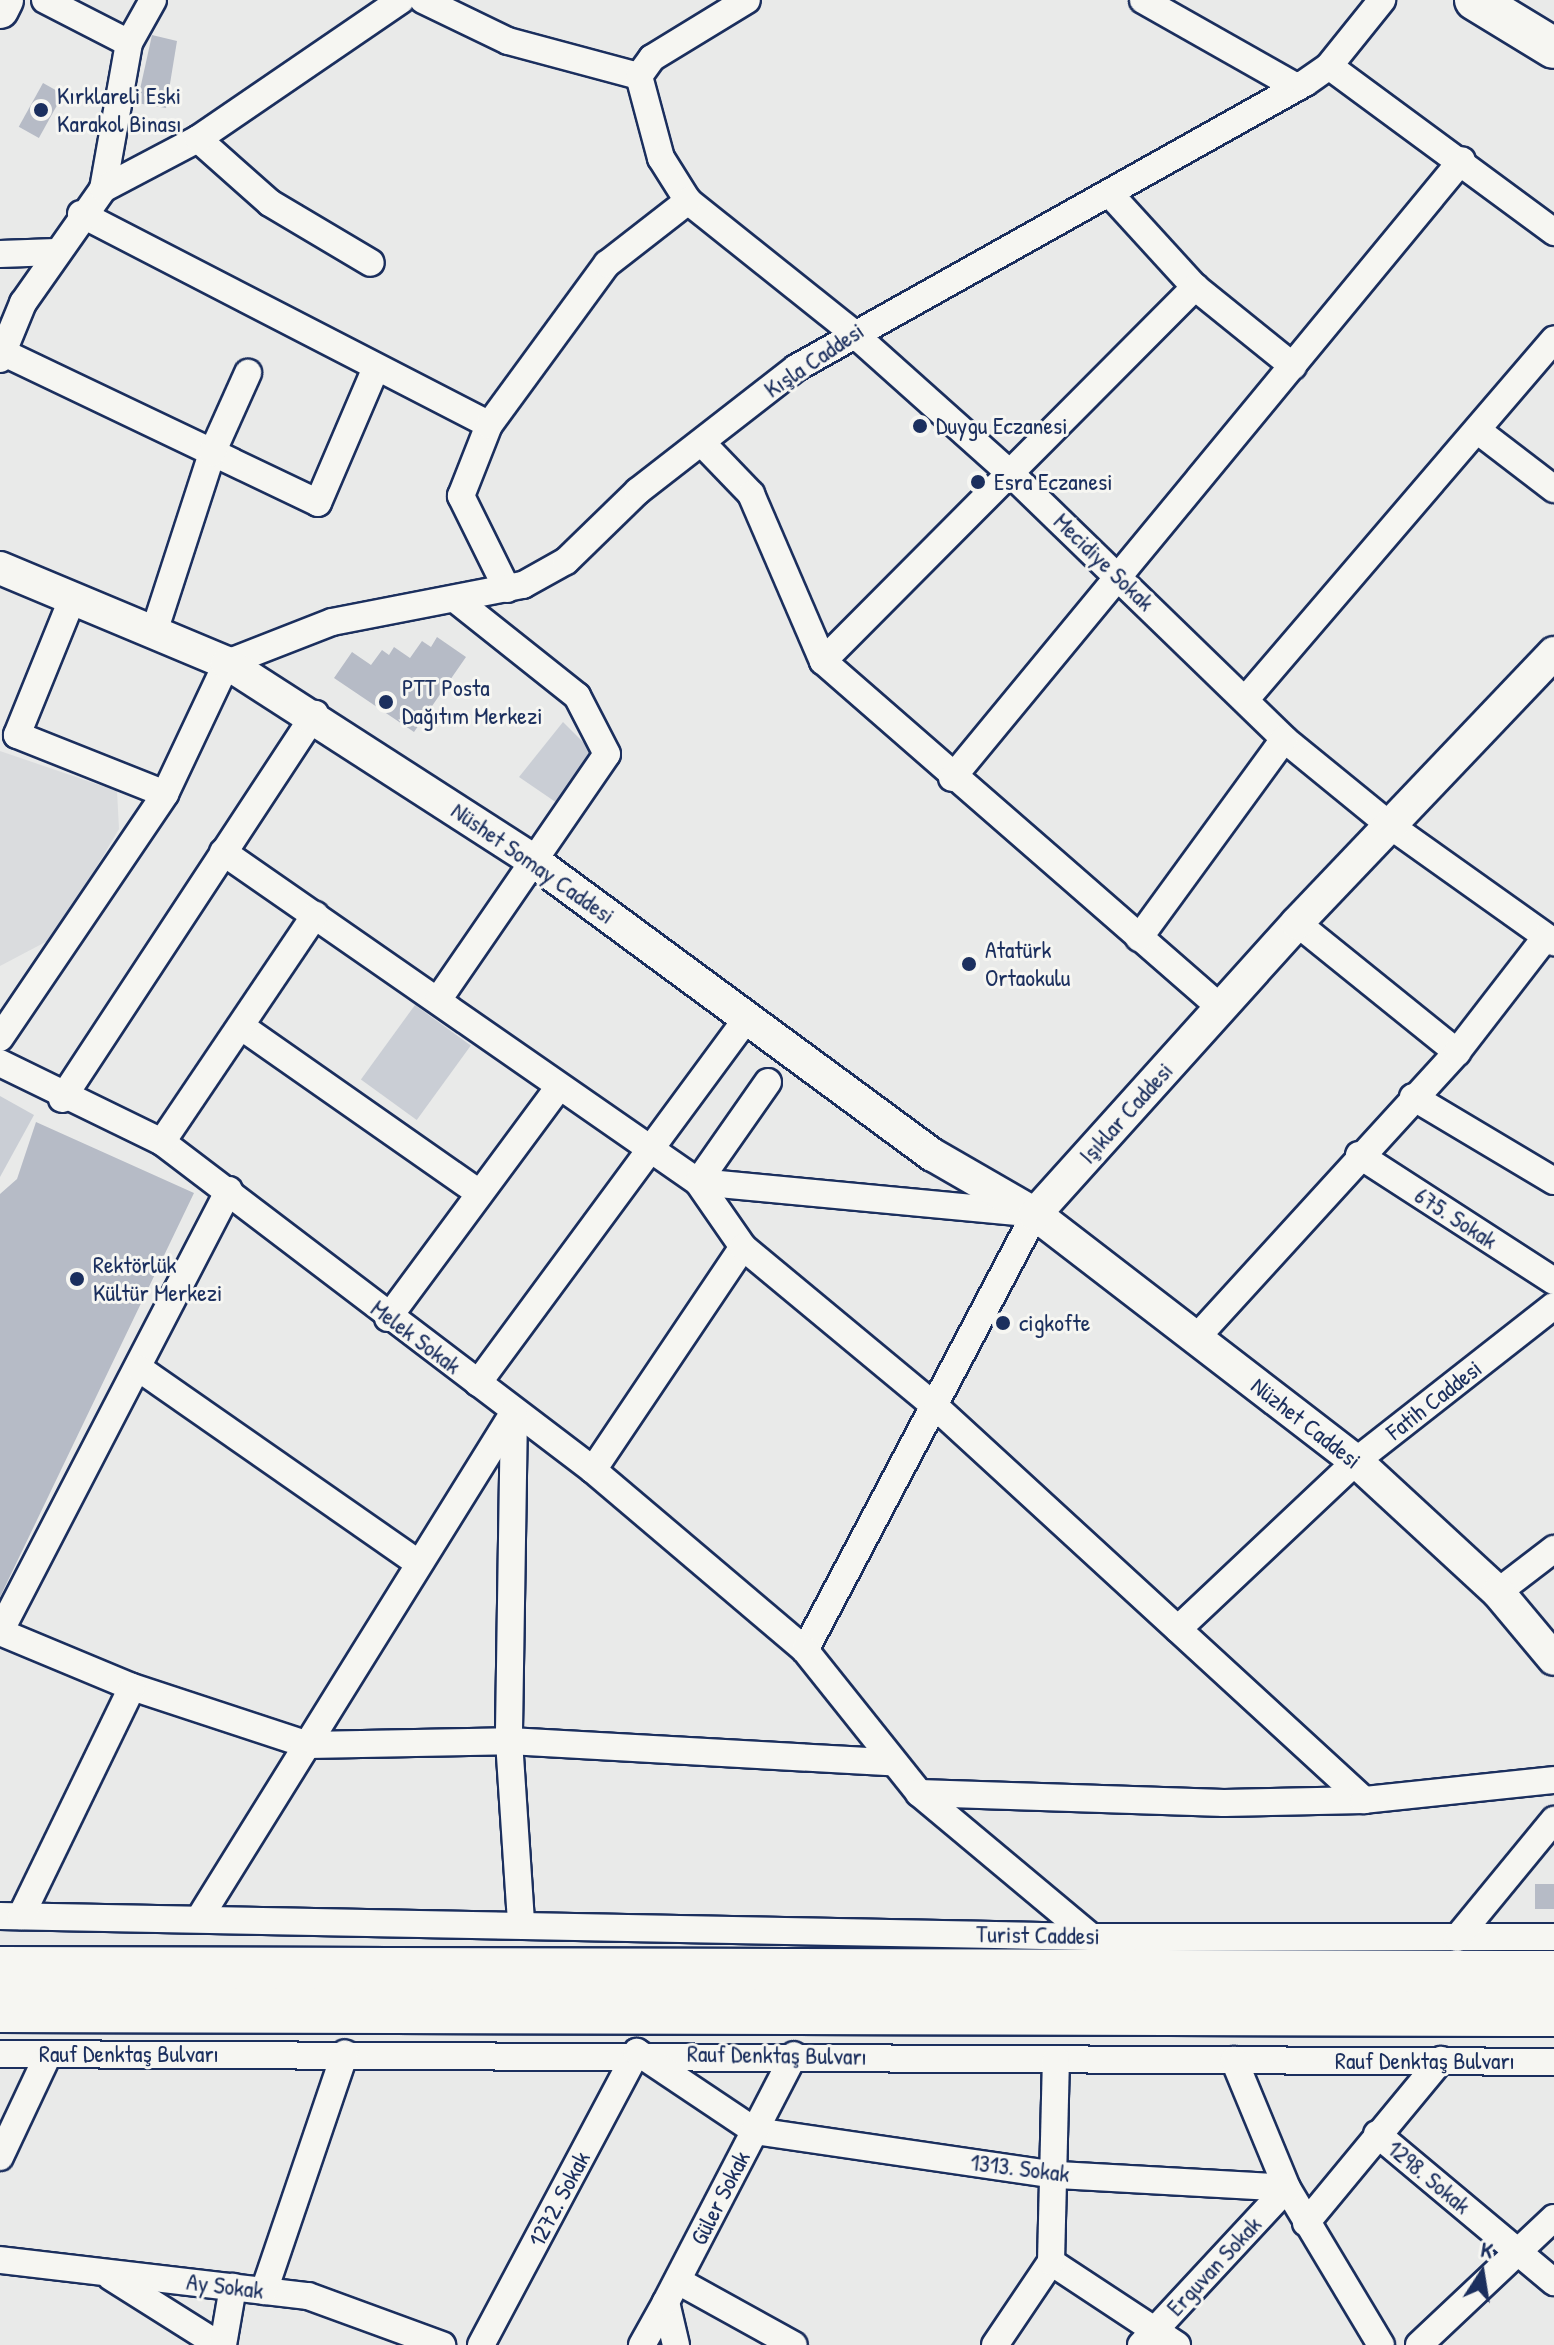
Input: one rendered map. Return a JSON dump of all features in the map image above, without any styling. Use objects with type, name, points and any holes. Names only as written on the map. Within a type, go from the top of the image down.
[{"type":"highway","points":[[0,1969],[1554,1973]]},
{"type":"highway","name":"Rauf Denktaş Bulvarı","points":[[0,2010],[1554,2014]]},
{"type":"main road","points":[[0,10],[5,0]]},
{"type":"main road","points":[[1475,0],[1554,48]]},
{"type":"main road","points":[[1515,0],[1554,23]]},
{"type":"street","points":[[45,0],[129,43]]},
{"type":"street","points":[[103,189],[129,43],[153,0]]},
{"type":"street","points":[[375,370],[318,503],[1,356],[56,252],[81,214],[103,189],[198,139],[401,0]]},
{"type":"street","points":[[423,0],[508,41],[639,76],[652,58],[747,0]]},
{"type":"street","points":[[1143,0],[1297,87]]},
{"type":"street","name":"Kışla Caddesi","points":[[227,663],[332,622],[459,602],[507,589],[566,561],[638,491],[852,332],[1110,194],[1297,87],[1329,66],[1382,0]]},
{"type":"street","points":[[1329,66],[1462,160],[1554,232]]},
{"type":"street","name":"Mecidiye Sokak","points":[[639,76],[661,158],[688,201],[852,332],[1011,474],[1284,739],[1392,827],[1550,939]]},
{"type":"street","points":[[198,139],[270,203],[371,263]]},
{"type":"street","points":[[952,778],[1462,160]]},
{"type":"street","points":[[1110,194],[1195,287],[1293,366]]},
{"type":"street","points":[[507,589],[461,496],[489,425],[607,264],[688,201]]},
{"type":"street","points":[[81,214],[375,370],[489,425]]},
{"type":"street","points":[[0,254],[56,252]]},
{"type":"street","points":[[823,661],[1195,287]]},
{"type":"street","points":[[1245,700],[1481,433],[1554,339]]},
{"type":"street","points":[[154,632],[212,453],[248,373]]},
{"type":"street","points":[[1481,433],[1554,489]]},
{"type":"street","points":[[702,443],[751,494],[823,661],[952,778],[1221,1008]]},
{"type":"street","name":"Nüshet Somay Caddesi","points":[[0,568],[227,663],[315,714],[531,859],[933,1155],[1035,1214]]},
{"type":"street","points":[[73,597],[17,735],[165,794]]},
{"type":"street","points":[[438,1000],[531,859],[607,754],[577,696],[459,602]]},
{"type":"street","name":"Işıklar Caddesi","points":[[805,1650],[937,1408],[1035,1214],[1297,923],[1392,827],[1554,653]]},
{"type":"street","points":[[0,1038],[165,794],[227,663]]},
{"type":"street","points":[[62,1099],[315,714]]},
{"type":"street","points":[[1139,938],[1284,739]]},
{"type":"street","points":[[223,852],[438,1000],[646,1151],[698,1182],[743,1247],[937,1408],[1364,1800]]},
{"type":"street","points":[[162,1142],[315,915]]},
{"type":"street","points":[[1297,923],[1457,1052]]},
{"type":"street","points":[[1197,1337],[1359,1155],[1457,1052],[1550,939]]},
{"type":"street","points":[[478,1383],[747,1018]]},
{"type":"street","points":[[242,1027],[479,1193]]},
{"type":"street","name":"Melek Sokak","points":[[0,1063],[62,1099],[162,1142],[229,1190],[388,1318],[593,1470],[805,1650],[890,1762],[919,1793],[1091,1937]]},
{"type":"street","points":[[698,1182],[768,1082]]},
{"type":"street","points":[[388,1318],[559,1087]]},
{"type":"street","points":[[1413,1097],[1554,1181]]},
{"type":"street","name":"675. Sokak","points":[[1359,1155],[1554,1281]]},
{"type":"street","points":[[698,1182],[1035,1214]]},
{"type":"street","points":[[229,1190],[140,1369],[0,1632],[132,1687],[308,1745],[509,1741],[890,1762]]},
{"type":"street","name":"Nüzhet Caddesi","points":[[1035,1214],[1356,1461],[1498,1592],[1554,1659]]},
{"type":"street","points":[[593,1470],[743,1247]]},
{"type":"street","name":"Fatih Caddesi","points":[[1178,1629],[1356,1461],[1554,1306]]},
{"type":"street","points":[[140,1369],[418,1563]]},
{"type":"street","points":[[202,1914],[514,1412]]},
{"type":"street","points":[[514,1412],[509,1741],[521,1924]]},
{"type":"street","points":[[1498,1592],[1554,1549]]},
{"type":"street","points":[[11,1916],[132,1687]]},
{"type":"street","points":[[919,1793],[1224,1803],[1364,1800],[1554,1780]]},
{"type":"street","points":[[1457,1938],[1554,1820]]},
{"type":"street","name":"Turist Caddesi","points":[[11,1916],[202,1914],[1091,1937],[1554,1937]]},
{"type":"street","points":[[637,2052],[755,2131]]},
{"type":"street","name":"Rauf Denktaş Bulvarı","points":[[0,2054],[637,2052],[1056,2059],[1554,2062]]},
{"type":"street","name":"1272. Sokak","points":[[481,2345],[637,2052]]},
{"type":"street","points":[[264,2291],[345,2053]]},
{"type":"street","points":[[0,2157],[48,2055]]},
{"type":"street","name":"Güler Sokak","points":[[642,2345],[794,2055]]},
{"type":"street","points":[[995,2345],[1051,2262],[1058,2175],[1056,2059]]},
{"type":"street","points":[[1234,2060],[1287,2188],[1381,2345]]},
{"type":"street","points":[[1306,2223],[1441,2060]]},
{"type":"street","name":"1313. Sokak","points":[[755,2131],[1058,2175],[1287,2188]]},
{"type":"street","name":"1298. Sokak","points":[[1377,2134],[1554,2282]]},
{"type":"street","name":"Erguvan Sokak","points":[[1148,2337],[1287,2188]]},
{"type":"street","points":[[1419,2345],[1554,2218]]},
{"type":"street","name":"Ay Sokak","points":[[0,2260],[308,2296],[442,2345]]},
{"type":"street","points":[[1051,2262],[1148,2337],[1177,2345]]},
{"type":"street","points":[[103,2272],[221,2345],[233,2287]]},
{"type":"street","points":[[676,2345],[672,2292],[794,2345]]},
{"type":"shaded area","points":[[563,722],[591,750],[557,803],[519,777]]},
{"type":"shaded area","points":[[0,751],[117,791],[119,829],[55,937],[0,966]]},
{"type":"shaded area","points":[[415,1005],[471,1046],[417,1120],[361,1079]]},
{"type":"shaded area","points":[[0,1096],[34,1115],[0,1177]]},
{"type":"building","points":[[152,35],[177,41],[166,108],[137,103]]},
{"type":"building","name":"Kırklareli Eski Karakol Binası","points":[[43,83],[63,94],[39,138],[19,127]]},
{"type":"building","points":[[437,637],[466,657],[414,732],[334,678],[352,652],[371,665],[382,650],[389,655],[394,647],[410,658],[422,641],[431,647]]},
{"type":"building","name":"Rektörlük Kültür Merkezi","points":[[36,1122],[194,1193],[0,1597],[0,1194],[17,1179]]},
{"type":"building","points":[[1535,1884],[1554,1884],[1554,1909],[1535,1909]]},
{"type":"place","name":"Kırklareli Eski Karakol Binası","points":[[41,110]]},
{"type":"place","name":"Duygu Eczanesi","points":[[920,426]]},
{"type":"place","name":"Esra Eczanesi","points":[[978,482]]},
{"type":"place","name":"PTT Posta Dağıtım Merkezi","points":[[386,702]]},
{"type":"place","name":"Atatürk Ortaokulu","points":[[969,964]]},
{"type":"place","name":"Rektörlük Kültür Merkezi","points":[[77,1279]]},
{"type":"place","name":"cigkofte","points":[[1003,1323]]}]
